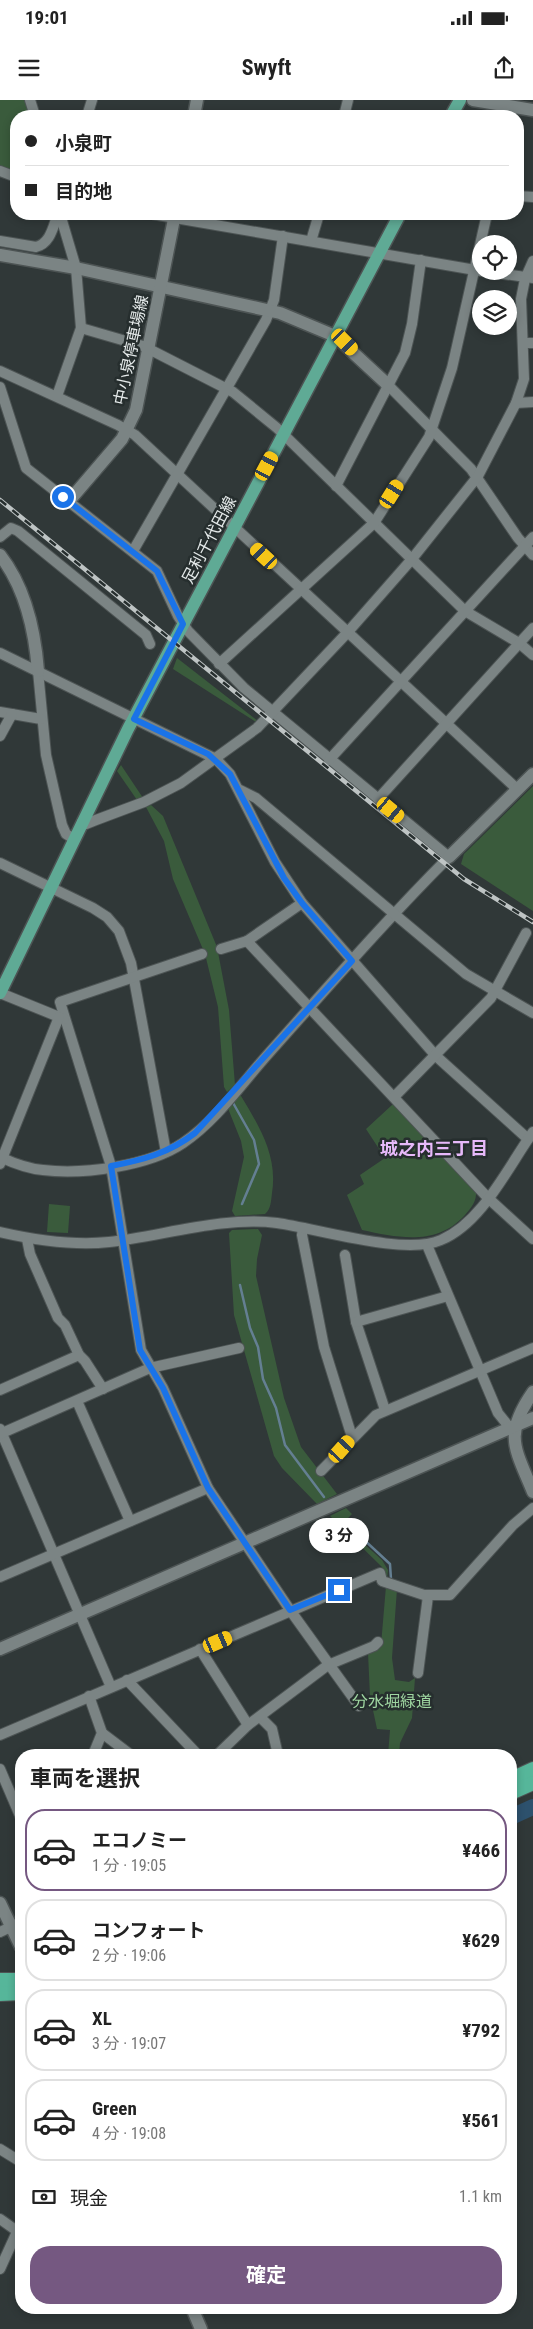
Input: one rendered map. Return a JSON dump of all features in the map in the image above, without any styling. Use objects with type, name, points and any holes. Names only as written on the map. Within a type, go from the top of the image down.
[{"type":"highway","points":[[517,1776],[533,1769]]},
{"type":"highway","points":[[517,1789],[533,1782]]},
{"type":"highway","points":[[0,1980],[15,1980]]},
{"type":"highway","points":[[0,1994],[15,1993]]},
{"type":"main road","name":"足利千代田線","points":[[0,993],[134,719],[397,220]]},
{"type":"street","points":[[473,100],[507,110]]},
{"type":"street","points":[[0,241],[36,246],[42,245],[48,240],[56,220]]},
{"type":"street","points":[[57,396],[81,328],[76,268],[61,220]]},
{"type":"street","name":"中小泉停車場線","points":[[69,501],[113,450],[127,430],[139,399],[173,220]]},
{"type":"street","points":[[196,220],[472,270]]},
{"type":"street","points":[[311,240],[317,220]]},
{"type":"street","points":[[484,235],[486,220]]},
{"type":"street","points":[[133,552],[228,388],[270,310],[283,236]]},
{"type":"street","points":[[0,255],[162,285],[270,310],[335,336],[388,385],[478,476],[525,547],[533,555]]},
{"type":"street","points":[[336,486],[405,353],[412,324],[421,260]]},
{"type":"street","points":[[82,822],[86,824],[151,799],[181,783],[257,728],[347,633],[412,559],[478,476],[516,403],[524,379],[528,343],[521,300],[533,261]]},
{"type":"street","points":[[219,664],[374,523],[432,430],[452,368],[476,280]]},
{"type":"street","points":[[81,328],[149,349],[228,388],[283,434],[465,611],[519,643],[533,655]]},
{"type":"street","points":[[0,371],[127,430],[517,789]]},
{"type":"street","points":[[0,387],[24,466],[160,574],[183,624],[196,641],[219,664],[330,760],[449,857]]},
{"type":"street","points":[[516,403],[533,402]]},
{"type":"street","points":[[0,537],[11,528],[18,531],[146,635],[150,644]]},
{"type":"street","points":[[330,760],[533,537]]},
{"type":"street","points":[[0,555],[19,588],[28,612],[34,638],[46,755],[62,825],[66,834],[74,839]]},
{"type":"street","points":[[378,799],[533,628]]},
{"type":"street","points":[[0,653],[216,759],[230,774],[240,790],[275,862],[302,903],[436,1056],[531,1135],[470,1221],[459,1230],[427,1244],[404,1246],[268,1223],[226,1224],[123,1240],[69,1243],[27,1238],[0,1232]]},
{"type":"street","points":[[0,712],[41,718]]},
{"type":"street","points":[[0,736],[12,714]]},
{"type":"street","points":[[62,1018],[1,1160],[42,1170],[72,1172],[138,1161],[166,1152],[182,1144],[207,1122],[309,1008],[449,857],[533,774]]},
{"type":"street","points":[[240,790],[256,798],[396,913],[466,974],[533,1013]]},
{"type":"street","points":[[0,863],[93,908],[107,917],[119,931],[134,978],[166,1152]]},
{"type":"street","points":[[221,949],[247,941],[302,903]]},
{"type":"street","points":[[394,1097],[436,1056],[495,992],[526,933]]},
{"type":"street","points":[[247,941],[488,1198],[533,1239]]},
{"type":"street","points":[[202,954],[60,1002],[62,1018],[111,1166],[140,1350],[163,1388],[208,1488],[328,1665],[359,1706]]},
{"type":"street","points":[[0,993],[62,1018]]},
{"type":"street","points":[[302,1228],[322,1339],[352,1437]]},
{"type":"street","points":[[27,1238],[32,1258],[58,1318],[65,1324],[78,1355],[85,1360],[104,1389]]},
{"type":"street","points":[[427,1244],[500,1418],[513,1427]]},
{"type":"street","points":[[345,1255],[356,1322],[386,1410]]},
{"type":"street","points":[[356,1322],[448,1296]]},
{"type":"street","points":[[111,1687],[1,1432],[150,1368],[239,1348]]},
{"type":"street","points":[[321,1471],[368,1420],[386,1410],[533,1348]]},
{"type":"street","points":[[0,1390],[78,1355]]},
{"type":"street","points":[[533,1392],[513,1427],[516,1450],[533,1492]]},
{"type":"street","points":[[76,1401],[130,1521]]},
{"type":"street","points":[[0,1649],[533,1418]]},
{"type":"street","points":[[0,1577],[208,1488]]},
{"type":"street","points":[[0,1734],[380,1573],[382,1581],[385,1583],[428,1596],[452,1593],[513,1525],[533,1508]]},
{"type":"street","points":[[418,1674],[428,1596]]},
{"type":"street","points":[[223,1749],[248,1725],[328,1665],[374,1646],[378,1642]]},
{"type":"street","points":[[200,1649],[248,1725]]},
{"type":"street","points":[[127,1680],[192,1749]]},
{"type":"street","points":[[89,1696],[102,1733],[123,1749]]},
{"type":"street","points":[[260,1717],[272,1729],[277,1749]]},
{"type":"street","points":[[95,1749],[102,1733]]},
{"type":"street","points":[[0,1769],[15,1802]]},
{"type":"street","points":[[0,1903],[11,1927]]},
{"type":"street","points":[[0,2149],[15,2158]]},
{"type":"street","points":[[0,2219],[15,2225]]},
{"type":"street","points":[[0,2269],[15,2236]]},
{"type":"street","points":[[195,2314],[201,2329]]},
{"type":"green space","points":[[0,100],[26,100],[29,110],[10,110],[10,171],[0,167]]},
{"type":"green space","points":[[177,658],[258,721],[256,722],[173,669]]},
{"type":"green space","points":[[121,765],[143,798],[137,800],[117,771]]},
{"type":"green space","points":[[533,786],[533,911],[461,864],[464,854]]},
{"type":"green space","points":[[151,805],[163,816],[217,947],[229,1010],[235,1085],[227,1092],[224,1087],[218,1007],[205,954],[173,879],[164,841],[146,807]]},
{"type":"green space","points":[[235,1095],[241,1096],[248,1107],[270,1154],[273,1179],[270,1205],[265,1214],[235,1216],[232,1211],[244,1157],[241,1141],[227,1106]]},
{"type":"green space","points":[[392,1105],[395,1105],[476,1191],[475,1201],[467,1212],[454,1225],[442,1232],[417,1237],[403,1237],[362,1230],[347,1195],[364,1184],[360,1175],[385,1158],[366,1129]]},
{"type":"green space","points":[[49,1204],[70,1206],[68,1233],[47,1232]]},
{"type":"green space","points":[[258,1229],[262,1235],[256,1276],[284,1398],[301,1447],[337,1494],[317,1504],[282,1468],[274,1456],[234,1315],[229,1233],[232,1230]]},
{"type":"green space","points":[[346,1508],[352,1514],[342,1524],[382,1560],[388,1570],[387,1579],[384,1578],[382,1567],[330,1516]]},
{"type":"green space","name":"分水堀緑道","points":[[386,1586],[397,1589],[392,1658],[395,1680],[409,1682],[415,1678],[412,1718],[400,1743],[400,1749],[388,1749],[390,1730],[377,1729],[370,1696],[368,1653],[381,1645]]},
{"type":"pier","points":[[222,2314],[247,2314],[254,2327],[228,2329]]},
{"type":"waterway","points":[[232,1101],[254,1140],[259,1164],[242,1204]]},
{"type":"waterway","points":[[240,1285],[250,1328],[258,1347],[263,1379],[276,1408],[285,1445],[324,1497]]},
{"type":"waterway","points":[[345,1522],[390,1564],[391,1579]]},
{"type":"waterway","points":[[517,1814],[533,1807]]},
{"type":"railway","points":[[0,500],[464,879],[533,922]]},
{"type":"district","name":"城之内三丁目","points":[[434,1148]]},
{"type":"route","points":[[63,497],[160,574],[183,624],[134,719],[208,754],[216,759],[230,774],[240,790],[254,822],[284,878],[302,903],[352,961],[223,1106],[195,1133],[182,1144],[166,1152],[138,1161],[111,1166],[140,1350],[163,1388],[208,1488],[290,1610],[339,1590]]}]
